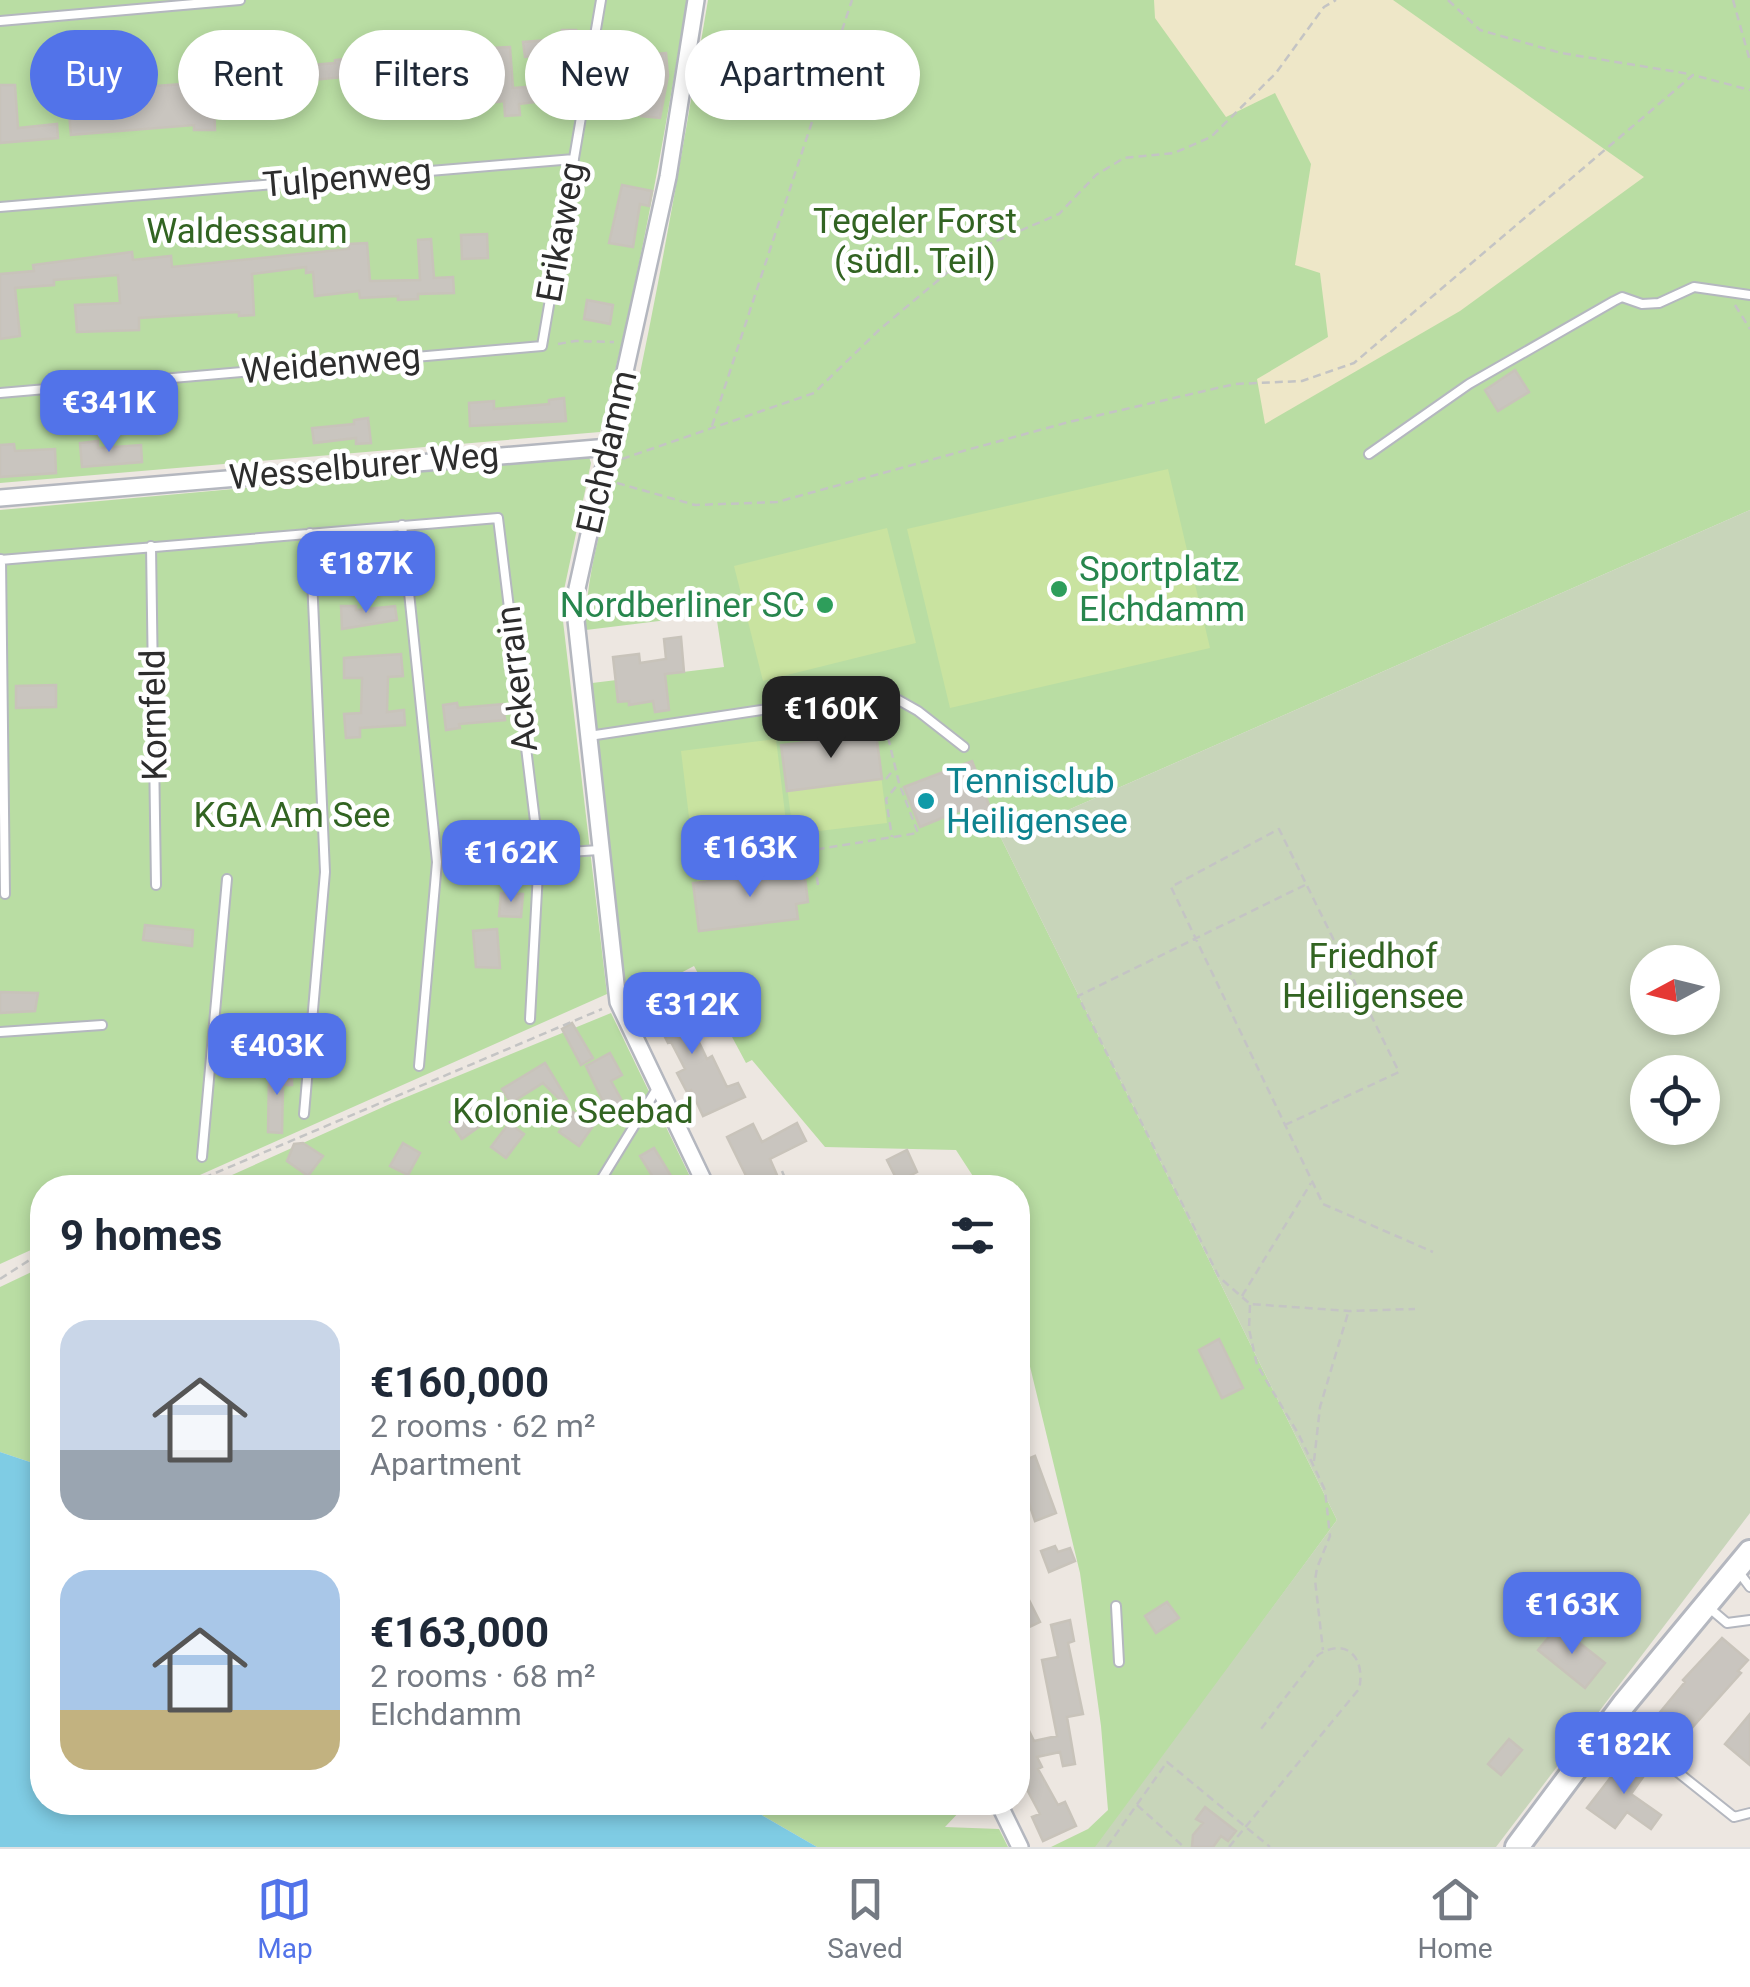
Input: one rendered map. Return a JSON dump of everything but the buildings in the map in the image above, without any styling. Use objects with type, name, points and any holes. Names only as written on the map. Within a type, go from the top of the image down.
[{"type":"main road","points":[[1516,1847],[1658,1661],[1706,1606],[1746,1570]]},
{"type":"street","name":"Elchdamm","points":[[696,0],[668,177],[574,602],[618,1002],[701,1175]]},
{"type":"street","name":"Wesselburer Weg","points":[[0,498],[608,447]]},
{"type":"street","points":[[1004,1815],[1020,1847]]},
{"type":"lane","points":[[0,21],[240,0]]},
{"type":"lane","name":"Erikaweg","points":[[542,346],[600,0]]},
{"type":"lane","name":"Tulpenweg","points":[[0,208],[574,159]]},
{"type":"lane","points":[[1368,454],[1470,384],[1614,301],[1622,298],[1642,304],[1659,303],[1694,288],[1750,295]]},
{"type":"lane","name":"Weidenweg","points":[[0,393],[542,346]]},
{"type":"lane","name":"Ackerrain","points":[[402,525],[498,518],[539,854],[530,1020]]},
{"type":"lane","points":[[5,894],[0,560],[402,525],[437,862],[419,1066]]},
{"type":"lane","points":[[304,1114],[325,872],[310,533]]},
{"type":"lane","name":"Kornfeld","points":[[151,546],[156,884]]},
{"type":"lane","points":[[589,736],[848,697],[895,698],[964,747]]},
{"type":"lane","points":[[539,854],[602,850]]},
{"type":"lane","points":[[202,1157],[227,879]]},
{"type":"lane","points":[[0,1032],[102,1025]]},
{"type":"lane","points":[[604,1175],[658,1087]]},
{"type":"lane","points":[[1116,1606],[1119,1662]]},
{"type":"lane","points":[[1706,1606],[1727,1622],[1750,1620]]},
{"type":"lane","points":[[1612,1720],[1734,1817],[1750,1812]]},
{"type":"path","points":[[712,428],[852,0]]},
{"type":"path","points":[[602,472],[814,393],[879,330],[973,250],[1059,214],[1096,175],[1124,158],[1174,153],[1211,138],[1276,73],[1324,6],[1336,0]]},
{"type":"path","points":[[1448,0],[1480,30],[1561,53],[1692,75],[1750,90]]},
{"type":"path","points":[[1733,0],[1750,61]]},
{"type":"path","points":[[602,472],[695,505],[778,502],[1069,422],[1236,384],[1302,381],[1354,363],[1692,75]]},
{"type":"path","points":[[1728,293],[1750,329]]},
{"type":"path","points":[[542,346],[576,340],[631,343]]},
{"type":"path","points":[[818,885],[813,850],[918,833],[899,783],[879,698]]},
{"type":"path","points":[[886,779],[896,768]]},
{"type":"path","points":[[892,838],[886,799],[899,783]]},
{"type":"path","points":[[1285,1124],[1399,1072],[1279,829],[1171,887],[1323,1204],[1432,1252]]},
{"type":"path","points":[[1306,885],[1078,996],[1219,1277],[1250,1304],[1349,1311],[1415,1309]]},
{"type":"path","points":[[211,1175],[618,1002]]},
{"type":"path","points":[[782,1170],[784,1175]]},
{"type":"path","points":[[1241,1297],[1312,1182]]},
{"type":"path","points":[[0,1279],[30,1260]]},
{"type":"path","points":[[1250,1304],[1249,1329],[1257,1365],[1314,1462],[1325,1490],[1330,1536],[1316,1580],[1324,1651]]},
{"type":"path","points":[[1314,1462],[1320,1407],[1349,1311]]},
{"type":"path","points":[[1229,1847],[1359,1689],[1360,1663],[1343,1648],[1330,1647],[1324,1651],[1261,1729]]},
{"type":"path","points":[[1107,1847],[1167,1762],[1270,1847]]},
{"type":"path","points":[[1136,1805],[1184,1847]]},
{"type":"green space","name":"Waldessaum","points":[[0,0],[687,0],[648,217],[600,432],[0,483]]},
{"type":"green space","name":"Tegeler Forst (südl. Teil)","points":[[708,0],[1750,0],[1750,510],[1018,832],[1000,836],[1337,1520],[1097,1847],[1051,1847],[1088,1829],[1108,1810],[1080,1573],[1030,1367],[1030,1175],[972,1175],[956,1150],[825,1147],[752,1060],[746,1063],[694,966],[625,1002],[592,683],[724,667],[716,614],[586,630],[590,577],[644,356],[687,120],[920,120],[920,30],[703,30]]},
{"type":"green space","name":"KGA Am See","points":[[589,457],[591,463],[561,604],[607,994],[200,1175],[30,1175],[30,1250],[0,1264],[0,510]]},
{"type":"green space","name":"Sportplatz Elchdamm","points":[[1168,469],[1210,648],[950,708],[907,529]]},
{"type":"green space","name":"Friedhof Heiligensee","points":[[1750,510],[1750,1513],[1496,1847],[1095,1847],[1337,1520],[1000,836],[1018,832]]},
{"type":"green space","name":"Nordberliner SC","points":[[887,528],[916,643],[763,681],[734,566]]},
{"type":"green space","points":[[876,734],[887,823],[793,834],[782,746]]},
{"type":"green space","points":[[776,739],[792,871],[697,883],[681,751]]},
{"type":"green space","name":"Kolonie Seebad","points":[[611,1013],[689,1175],[232,1175],[392,1103]]},
{"type":"green space","points":[[30,1273],[30,1462],[0,1452],[0,1287]]},
{"type":"green space","points":[[762,1815],[956,1815],[945,1827],[999,1829],[1008,1847],[817,1847]]},
{"type":"sand","points":[[1154,0],[1393,0],[1644,177],[1460,311],[1265,424],[1257,379],[1328,337],[1320,273],[1295,265],[1311,164],[1275,93],[1226,117],[1155,18]]},
{"type":"water","points":[[0,1452],[30,1462],[30,1815],[762,1815],[817,1847],[0,1847]]},
{"type":"place","name":"Sportplatz Elchdamm","points":[[1059,589]]},
{"type":"place","name":"Nordberliner SC","points":[[825,605]]},
{"type":"place","name":"Tennisclub Heiligensee","points":[[926,801]]}]
